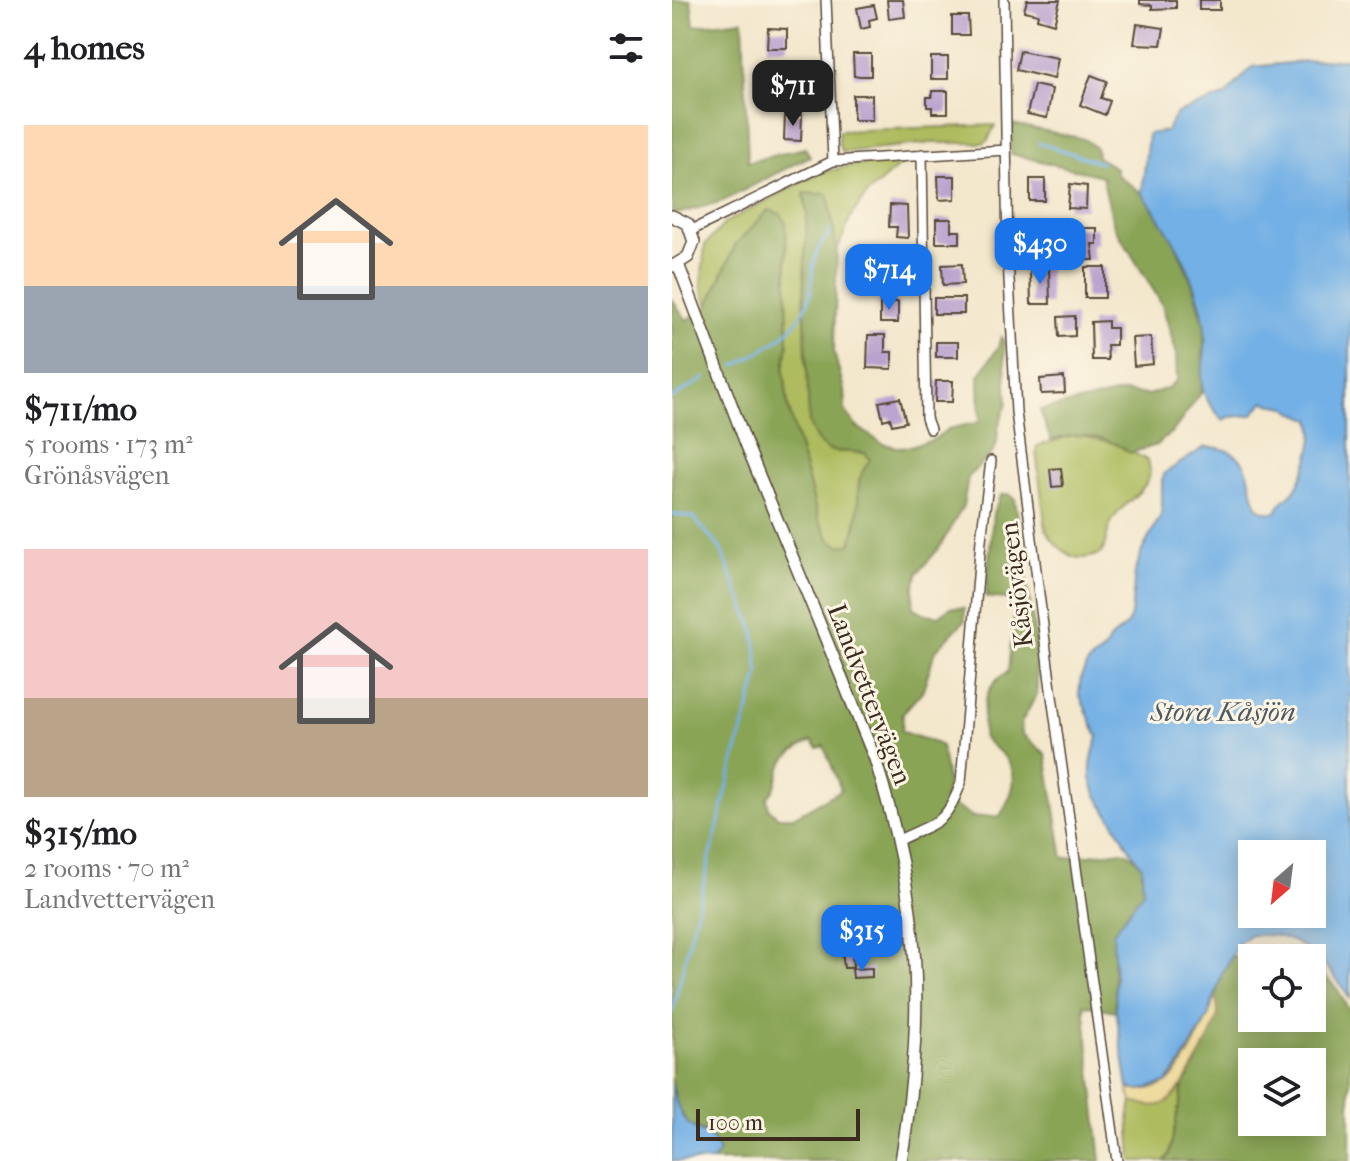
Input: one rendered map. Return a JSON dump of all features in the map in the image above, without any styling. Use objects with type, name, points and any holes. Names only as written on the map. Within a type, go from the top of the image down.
[{"type":"street","points":[[826,0],[833,161]]},
{"type":"street","name":"Kåsjövägen","points":[[1004,0],[1010,329],[1016,412],[1117,1161]]},
{"type":"street","points":[[672,216],[685,221],[692,230],[833,161],[1006,150]]},
{"type":"street","points":[[922,154],[922,332],[926,418],[930,429]]},
{"type":"street","name":"Landvettervägen","points":[[692,230],[692,250],[688,257],[675,265],[875,759],[899,840],[914,929],[918,1007],[913,1085],[901,1161]]},
{"type":"street","points":[[899,840],[943,820],[953,805],[961,783],[981,540],[991,461]]},
{"type":"green space","points":[[672,0],[691,0],[694,26],[743,20],[748,162],[805,148],[810,156],[723,201],[677,214],[672,213]]},
{"type":"green space","points":[[1012,124],[1084,139],[1096,148],[1097,157],[1116,168],[1116,174],[1142,193],[1173,238],[1196,292],[1205,328],[1201,393],[1174,430],[1157,445],[1130,453],[1112,442],[1092,436],[1072,436],[1051,441],[1040,410],[1125,392],[1148,395],[1168,388],[1177,380],[1176,352],[1162,304],[1114,226],[1102,176],[1011,154]]},
{"type":"green space","points":[[995,125],[988,140],[983,143],[931,143],[843,152],[839,146],[839,131]]},
{"type":"green space","points":[[904,162],[868,193],[851,216],[837,251],[828,194],[804,194],[807,214],[804,285],[806,364],[829,451],[865,453],[870,460],[851,544],[840,546],[830,540],[819,521],[788,406],[784,370],[788,344],[786,223],[736,244],[708,306],[701,286],[705,245],[726,222],[820,173],[858,164]]},
{"type":"green space","points":[[804,193],[828,194],[837,251],[834,352],[844,390],[845,410],[856,426],[883,444],[903,448],[933,440],[948,429],[980,422],[979,376],[1001,337],[1004,342],[1007,403],[994,451],[968,477],[963,506],[940,547],[918,573],[914,587],[913,608],[939,616],[951,607],[965,608],[965,620],[935,651],[923,690],[903,713],[902,731],[941,746],[948,786],[944,800],[973,817],[1000,816],[1010,796],[1013,774],[1005,757],[983,737],[983,717],[993,684],[1008,672],[1015,600],[986,597],[993,513],[1001,495],[1009,494],[1015,499],[1036,642],[1037,694],[1021,723],[1022,734],[1046,754],[1063,858],[1123,851],[1142,865],[1143,892],[1119,927],[1113,961],[1116,1011],[1084,1005],[1101,1161],[713,1161],[719,1151],[707,1132],[689,1125],[677,1106],[672,1083],[672,300],[687,320],[708,306],[736,244],[768,210],[781,214],[786,223],[788,344],[784,370],[788,406],[819,521],[830,540],[840,546],[851,544],[857,521],[859,481],[870,460],[865,453],[824,448],[809,424],[804,285],[807,214]],"holes":[[[812,741],[818,748],[824,746],[841,790],[793,817],[778,817],[769,809],[767,798],[774,789],[784,762],[793,752]]]},
{"type":"green space","points":[[1077,434],[1118,444],[1148,461],[1150,471],[1144,487],[1111,523],[1102,553],[1082,558],[1066,552],[1046,530],[1036,452],[1037,446]]},
{"type":"green space","points":[[1232,956],[1238,957],[1238,1032],[1326,1032],[1326,978],[1338,990],[1350,1013],[1350,1161],[1164,1161],[1169,1155],[1183,1087],[1218,1015],[1216,994]]},
{"type":"green space","points":[[1183,1087],[1169,1155],[1164,1161],[1132,1161],[1129,1116],[1132,1102],[1160,1104]]},
{"type":"sand","points":[[1216,994],[1216,1022],[1196,1063],[1178,1090],[1163,1104],[1132,1102],[1128,1088],[1147,1089],[1162,1085],[1181,1067],[1202,1029]]},
{"type":"water","name":"Stora Kåsjön","points":[[1350,59],[1350,1000],[1326,967],[1326,944],[1298,944],[1277,936],[1249,935],[1238,944],[1222,974],[1208,1017],[1179,1067],[1166,1083],[1141,1090],[1128,1088],[1116,1011],[1113,933],[1143,892],[1142,866],[1094,789],[1091,768],[1098,737],[1079,694],[1081,677],[1088,663],[1126,626],[1131,616],[1135,572],[1162,513],[1162,480],[1165,473],[1205,447],[1226,450],[1239,458],[1247,469],[1256,504],[1263,511],[1276,512],[1294,492],[1310,454],[1313,435],[1311,419],[1287,407],[1265,401],[1252,415],[1223,420],[1212,407],[1202,386],[1206,343],[1197,291],[1173,240],[1142,193],[1148,134],[1166,131],[1177,113],[1225,96],[1252,67]]},
{"type":"water","points":[[672,1083],[683,1117],[715,1144],[719,1152],[713,1161],[672,1161]]},
{"type":"building","points":[[887,0],[903,0],[905,17],[889,19]]},
{"type":"building","points":[[1027,0],[1060,0],[1054,24],[1037,19],[1038,14],[1024,11]]},
{"type":"building","points":[[1140,0],[1176,0],[1176,8],[1152,9],[1152,5],[1140,4]]},
{"type":"building","points":[[1199,0],[1220,0],[1220,10],[1199,10]]},
{"type":"building","points":[[874,5],[877,18],[869,20],[870,27],[861,29],[857,8]]},
{"type":"building","points":[[952,16],[968,16],[969,35],[952,35]]},
{"type":"building","points":[[1137,24],[1164,28],[1161,45],[1134,44]]},
{"type":"building","points":[[768,28],[787,29],[787,48],[767,48]]},
{"type":"building","points":[[1020,51],[1058,58],[1054,79],[1016,70]]},
{"type":"building","points":[[853,54],[871,54],[871,76],[854,76]]},
{"type":"building","points":[[931,57],[948,57],[948,79],[931,79]]},
{"type":"building","points":[[792,74],[809,74],[810,97],[793,98]]},
{"type":"building","points":[[1091,75],[1107,81],[1101,98],[1110,101],[1105,115],[1080,105]]},
{"type":"building","points":[[1034,85],[1052,89],[1047,118],[1027,114]]},
{"type":"building","points":[[932,91],[948,91],[948,113],[932,113],[932,107],[927,107],[927,97],[932,97]]},
{"type":"building","points":[[853,95],[872,95],[872,120],[853,120]]},
{"type":"building","points":[[785,114],[802,115],[801,141],[784,140]]},
{"type":"building","points":[[938,176],[955,176],[955,199],[939,200]]},
{"type":"building","points":[[1030,179],[1045,179],[1045,201],[1030,201]]},
{"type":"building","points":[[1070,184],[1087,186],[1086,209],[1068,208]]},
{"type":"building","points":[[890,205],[907,206],[908,238],[896,237],[897,227],[889,227]]},
{"type":"building","points":[[936,219],[951,219],[951,231],[960,231],[960,243],[936,243]]},
{"type":"building","points":[[1046,224],[1047,254],[1026,255],[1025,225]]},
{"type":"building","points":[[1074,228],[1097,228],[1097,244],[1092,244],[1094,260],[1075,260]]},
{"type":"building","points":[[864,259],[888,259],[887,276],[864,275]]},
{"type":"building","points":[[962,264],[963,284],[943,285],[942,265]]},
{"type":"building","points":[[1085,267],[1105,267],[1105,298],[1085,298]]},
{"type":"building","points":[[1030,268],[1049,268],[1050,304],[1031,304]]},
{"type":"building","points":[[934,298],[964,298],[964,314],[934,314]]},
{"type":"building","points":[[880,302],[898,302],[898,323],[880,323]]},
{"type":"building","points":[[1075,316],[1075,336],[1059,337],[1058,317]]},
{"type":"building","points":[[1108,321],[1108,328],[1116,328],[1116,345],[1107,345],[1108,360],[1092,360],[1091,322]]},
{"type":"building","points":[[868,335],[885,335],[885,352],[892,352],[892,369],[867,368]]},
{"type":"building","points":[[1151,337],[1153,364],[1134,366],[1132,338]]},
{"type":"building","points":[[936,342],[958,342],[958,357],[936,357]]},
{"type":"building","points":[[1064,377],[1065,393],[1041,394],[1040,379]]},
{"type":"building","points":[[936,381],[953,381],[952,402],[935,402]]},
{"type":"building","points":[[900,398],[906,422],[892,425],[890,418],[883,420],[879,402]]},
{"type":"building","points":[[1061,468],[1063,486],[1052,487],[1050,469]]},
{"type":"building","points":[[868,922],[869,941],[849,942],[847,924]]},
{"type":"building","points":[[852,949],[853,968],[844,968],[842,950]]},
{"type":"building","points":[[872,968],[872,977],[853,978],[852,969]]},
{"type":"waterway","points":[[1039,143],[1102,163]]},
{"type":"waterway","points":[[735,366],[770,346],[799,319],[810,295],[815,257],[830,231]]},
{"type":"waterway","points":[[672,398],[705,378]]},
{"type":"waterway","points":[[672,514],[693,517],[720,548],[754,630],[759,673],[734,760],[672,1012]]}]
